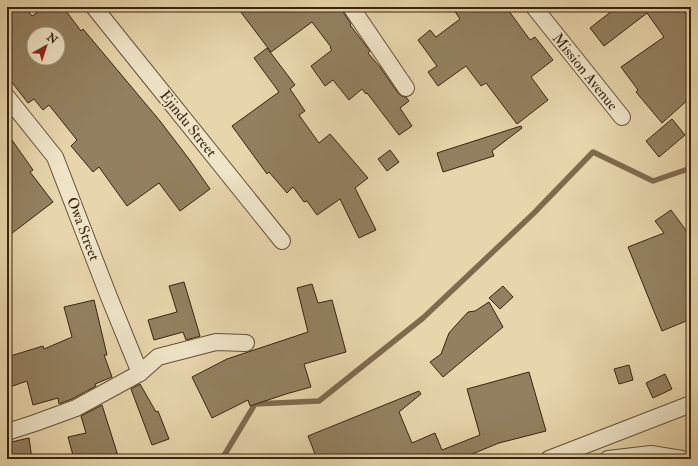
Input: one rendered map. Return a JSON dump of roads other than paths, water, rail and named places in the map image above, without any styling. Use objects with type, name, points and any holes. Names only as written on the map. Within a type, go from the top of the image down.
[{"type":"street","name":"Ejindu Street","points":[[94,7],[282,241]]},
{"type":"street","points":[[352,7],[406,88]]},
{"type":"street","name":"Mission Avenue","points":[[534,7],[622,118]]},
{"type":"street","name":"Owa Street","points":[[7,97],[55,157],[140,373]]},
{"type":"street","points":[[7,432],[76,408],[140,373],[158,357],[216,342],[246,343]]},
{"type":"street","points":[[549,459],[691,404]]},
{"type":"street","points":[[610,459],[650,454],[682,459]]},
{"type":"waterway","points":[[222,459],[255,404],[319,401],[423,318],[534,213],[593,152],[653,181],[691,168]]}]
